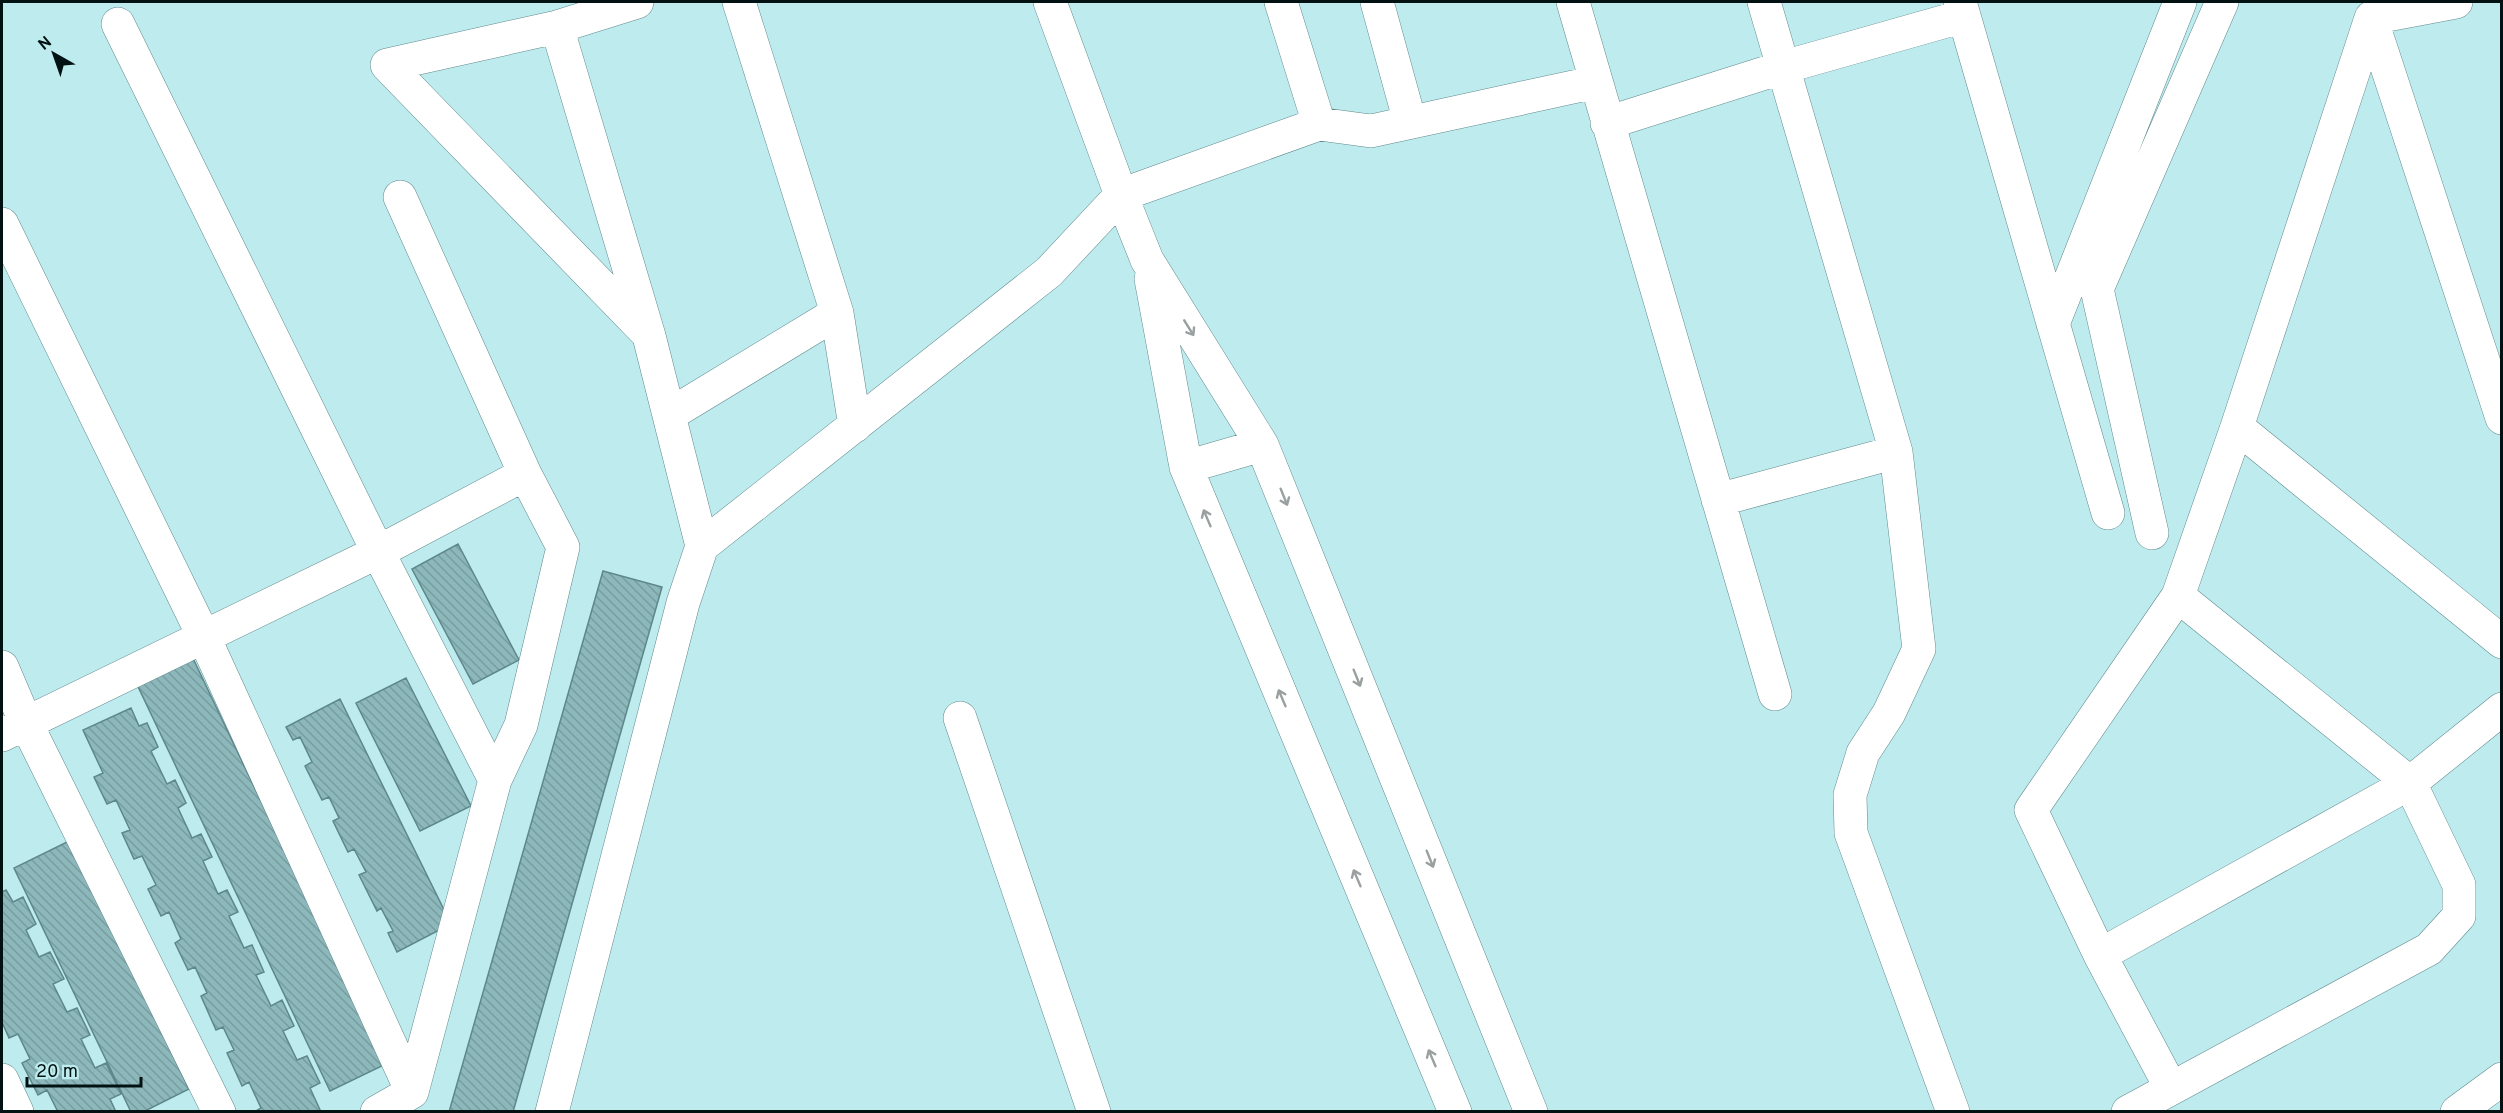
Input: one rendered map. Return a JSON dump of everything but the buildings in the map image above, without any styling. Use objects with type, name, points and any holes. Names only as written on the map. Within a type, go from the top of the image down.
[{"type":"street","points":[[637,2],[558,27],[387,65],[649,336]]},
{"type":"street","points":[[739,2],[837,313],[855,426]]},
{"type":"street","points":[[1050,2],[1147,260],[1262,445],[1531,1112]]},
{"type":"street","points":[[1281,2],[1318,124]]},
{"type":"street","points":[[1377,2],[1410,122]]},
{"type":"street","points":[[1572,2],[1775,694]]},
{"type":"street","points":[[1764,2],[1896,452],[1919,649],[1889,713],[1863,753],[1850,795],[1851,833],[1953,1112]]},
{"type":"street","points":[[2155,2],[2165,38]]},
{"type":"street","points":[[2053,324],[2181,2]]},
{"type":"street","points":[[2152,533],[2097,289],[2222,2]]},
{"type":"street","points":[[2371,18],[2456,2]]},
{"type":"street","points":[[1608,123],[1962,9],[2108,513]]},
{"type":"street","points":[[2371,18],[2502,418]]},
{"type":"street","points":[[2171,1088],[2100,955],[2031,810],[2178,596],[2237,427],[2371,18]]},
{"type":"street","points":[[118,24],[378,552],[495,780]]},
{"type":"street","points":[[552,1112],[683,603],[702,546],[649,336],[558,27]]},
{"type":"street","points":[[702,546],[1049,272],[1121,195],[1318,124],[1371,131],[1596,82]]},
{"type":"street","points":[[377,1112],[412,1092],[495,780],[521,725],[563,547],[525,474],[400,197]]},
{"type":"street","points":[[2,224],[203,635],[412,1092]]},
{"type":"street","points":[[1147,260],[1186,467],[1455,1112]]},
{"type":"street","points":[[669,415],[837,313]]},
{"type":"street","points":[[2237,427],[2502,642]]},
{"type":"street","points":[[1186,467],[1262,445]]},
{"type":"street","points":[[1718,500],[1896,452]]},
{"type":"street","points":[[14,728],[378,552],[525,474]]},
{"type":"street","points":[[2128,1112],[2429,949],[2458,916],[2459,885],[2410,783],[2178,596]]},
{"type":"street","points":[[2,667],[14,728],[219,1112]]},
{"type":"street","points":[[2100,955],[2410,783],[2502,709]]},
{"type":"street","points":[[960,718],[1094,1112]]},
{"type":"street","points":[[2457,1112],[2502,1079]]},
{"type":"street","points":[[2,1080],[17,1112]]}]
